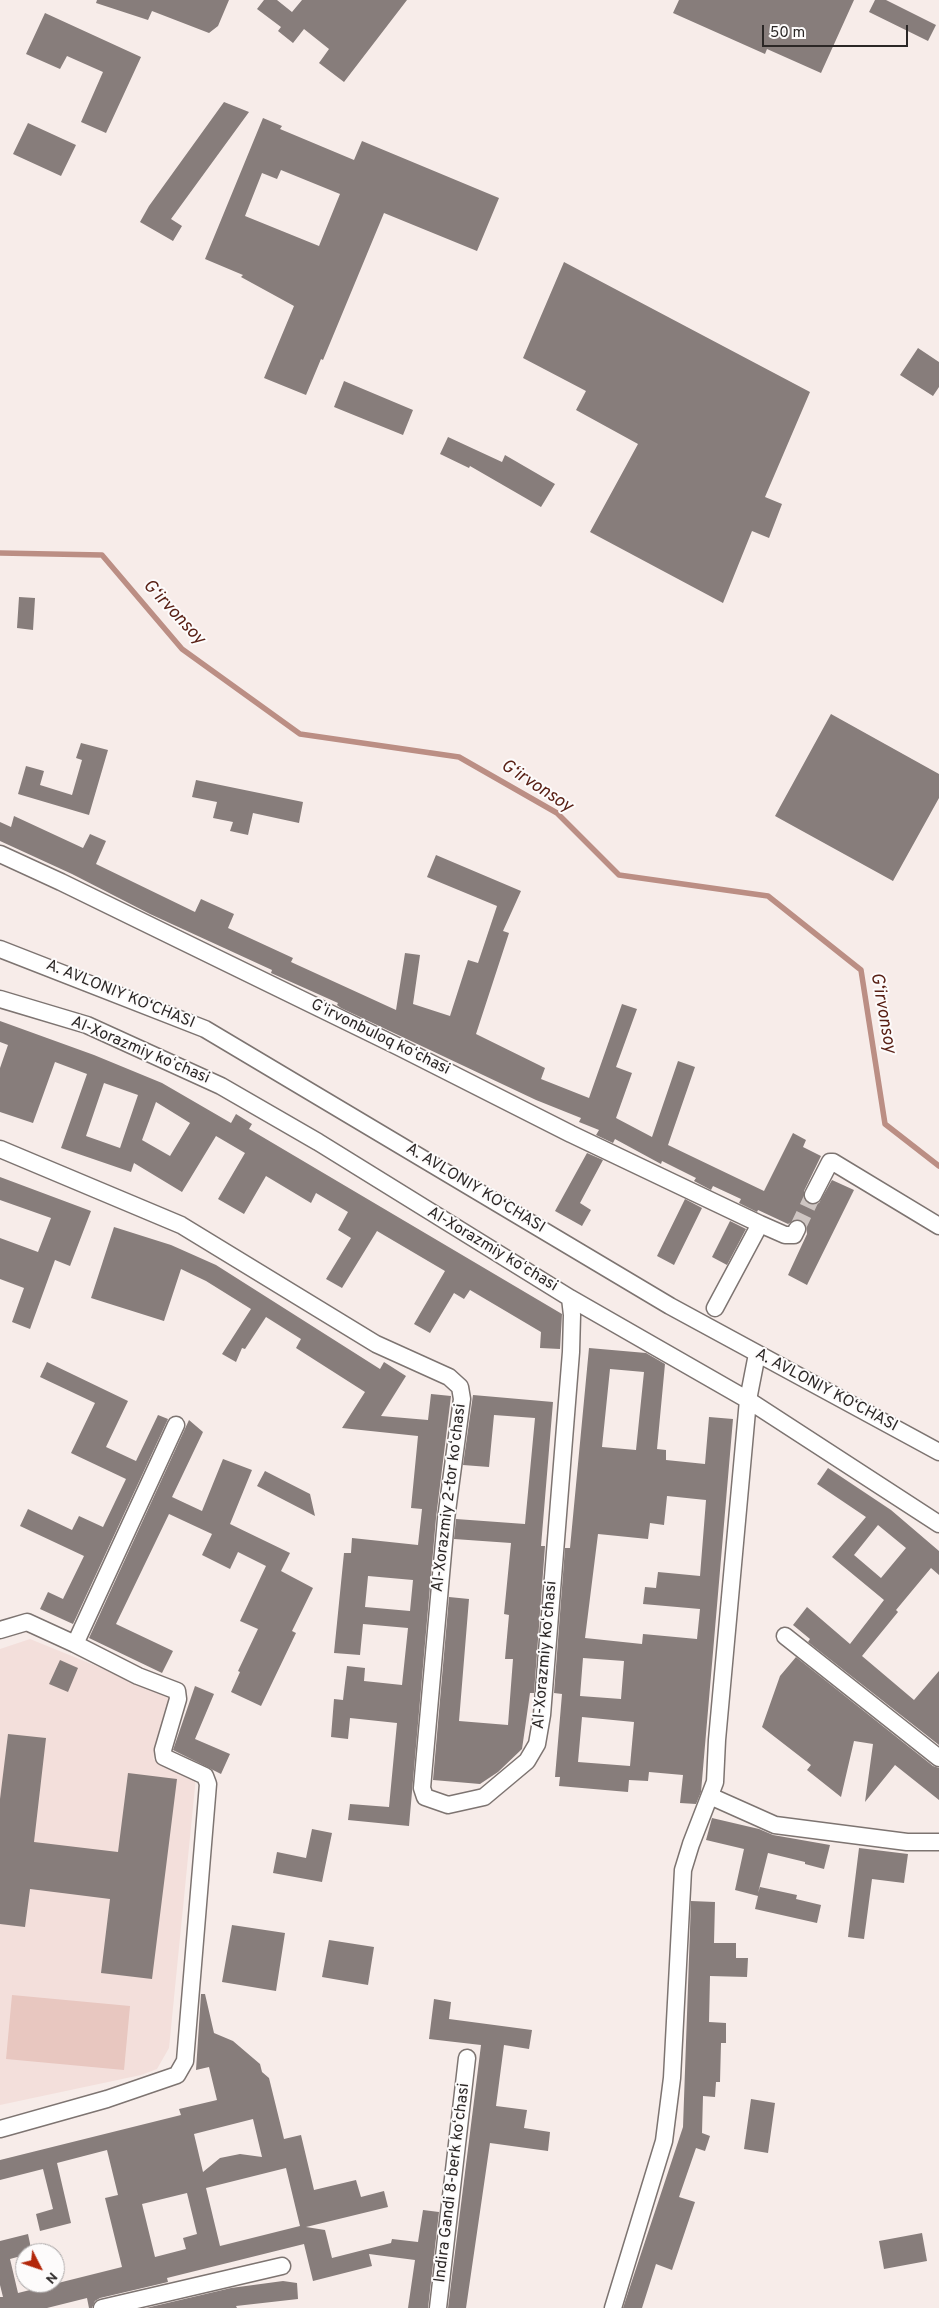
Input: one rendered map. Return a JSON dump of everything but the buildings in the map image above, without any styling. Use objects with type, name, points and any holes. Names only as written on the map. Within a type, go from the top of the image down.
[{"type":"street","name":"Gʻirvonbuloq koʻchasi","points":[[0,854],[61,882],[571,1134],[760,1224],[785,1235],[794,1235],[797,1229]]},
{"type":"street","name":"A. AVLONIY KO‘CHASI","points":[[0,949],[205,1029],[670,1306],[939,1452]]},
{"type":"street","name":"Al-Xorazmiy koʻchasi","points":[[0,999],[87,1025],[221,1086],[318,1142],[570,1298],[572,1314],[571,1352],[542,1715],[537,1744],[527,1761],[484,1797]]},
{"type":"street","name":"Al-Xorazmiy 2-tor koʻchasi","points":[[0,1149],[181,1225],[376,1344],[449,1378],[460,1387],[462,1399],[446,1518],[422,1788],[425,1797],[448,1805],[484,1797]]},
{"type":"street","points":[[813,1195],[830,1162],[833,1162],[939,1226]]},
{"type":"street","points":[[715,1308],[760,1224]]},
{"type":"street","points":[[570,1298],[748,1400],[939,1524]]},
{"type":"street","points":[[613,2308],[664,2141],[672,2078],[683,1870],[715,1782],[717,1740],[748,1400],[757,1354]]},
{"type":"street","points":[[75,1644],[176,1425]]},
{"type":"street","points":[[0,1630],[26,1622],[138,1676],[177,1691],[178,1699],[163,1750],[164,1757],[205,1776],[208,1784],[185,2061],[177,2075],[107,2098],[0,2129]]},
{"type":"street","points":[[785,1636],[939,1758]]},
{"type":"street","points":[[710,1796],[775,1825],[906,1842],[939,1842]]},
{"type":"street","name":"Indira Gandi 8-berk koʻchasi","points":[[438,2308],[467,2058]]},
{"type":"street","points":[[102,2308],[282,2266]]},
{"type":"shaded area","points":[[30,1639],[170,1696],[153,1759],[196,1777],[169,2048],[157,2069],[141,2075],[0,2105],[0,1649]]},
{"type":"shaded area","points":[[12,1995],[130,2006],[124,2070],[6,2059]]},
{"type":"waterway","name":"G‘irvonsoy","points":[[0,553],[102,555],[182,649],[300,734],[459,757],[557,813],[619,875],[768,896],[861,970],[885,1124],[939,1166]]},
{"type":"tunnel","points":[[797,1229],[813,1195]]}]
